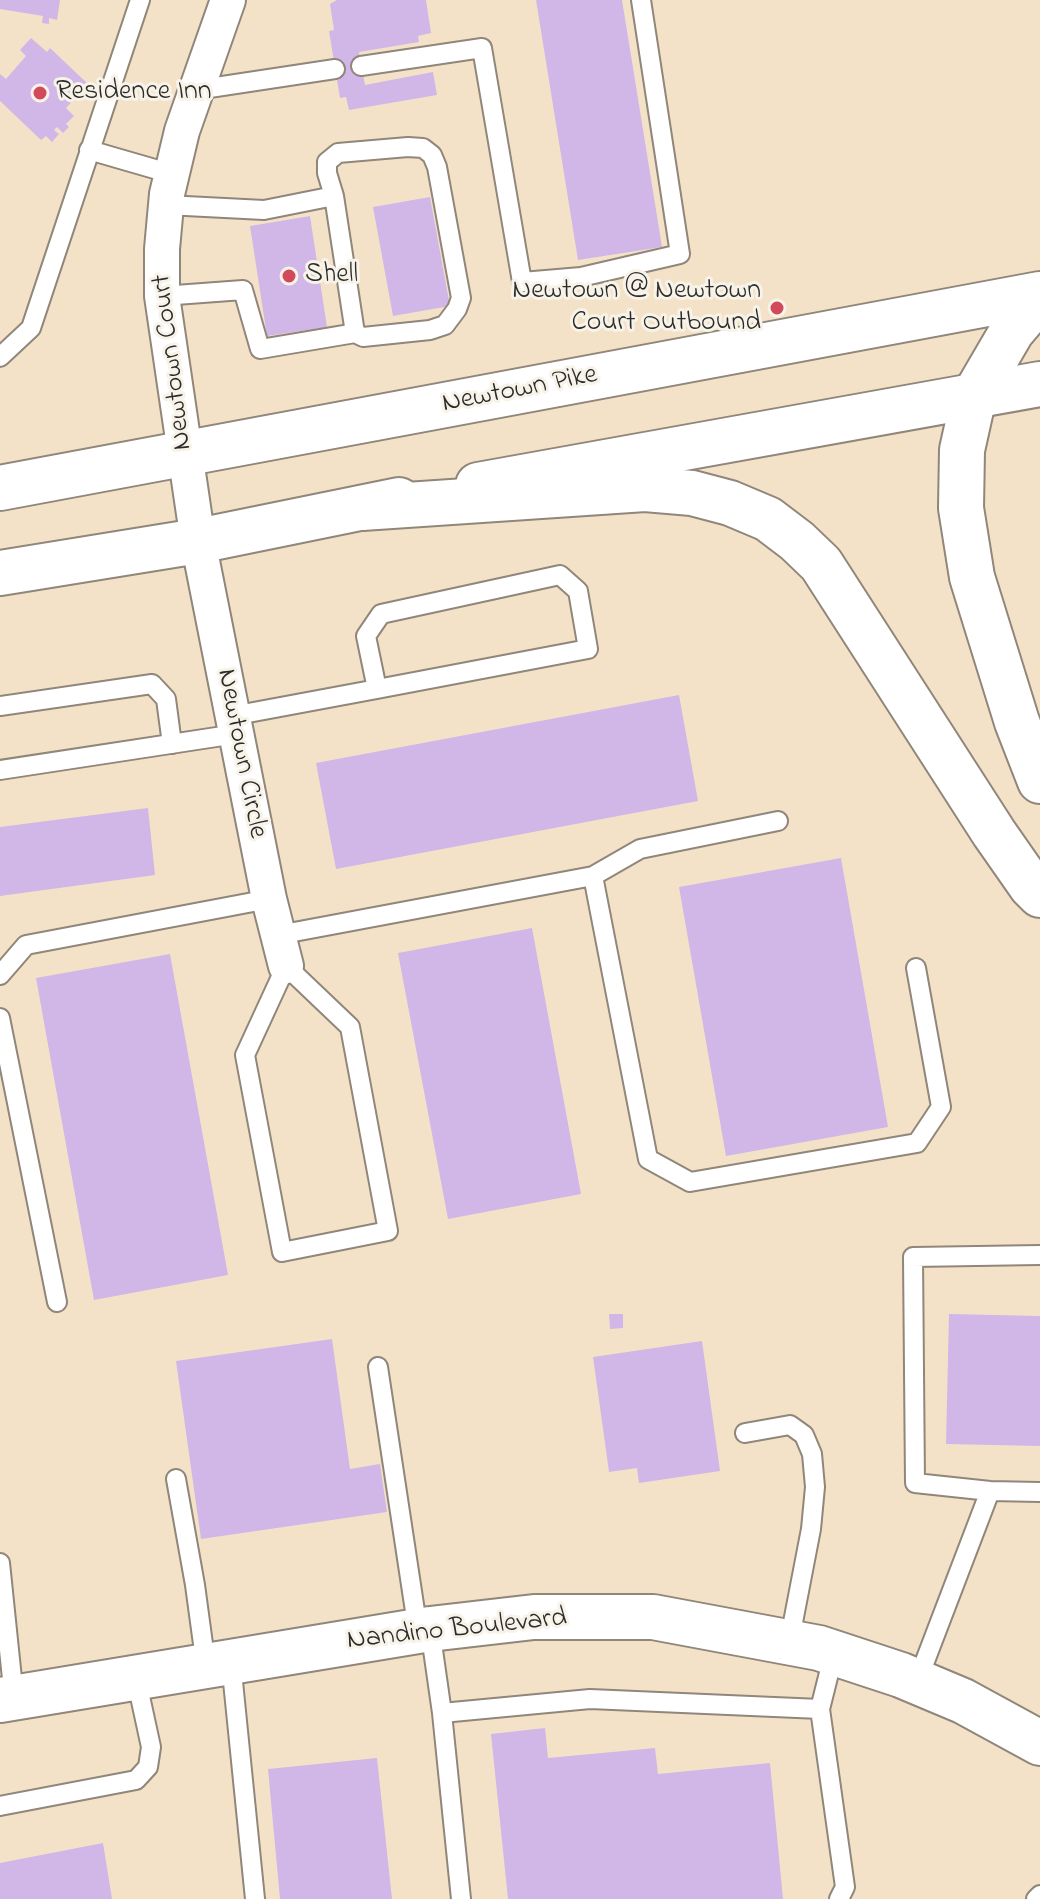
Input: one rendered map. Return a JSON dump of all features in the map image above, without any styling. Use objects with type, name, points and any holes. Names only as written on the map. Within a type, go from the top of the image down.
[{"type":"main road","points":[[1040,296],[1012,331],[974,396],[962,450],[961,508],[972,577],[1017,722],[1040,781]]},
{"type":"main road","name":"Newtown Pike","points":[[0,488],[1040,296]]},
{"type":"main road","points":[[0,573],[198,541],[1040,384]]},
{"type":"main road","points":[[362,508],[645,489],[692,493],[730,503],[768,519],[821,564],[885,659],[994,833],[1040,895]]},
{"type":"main road","name":"Nandino Boulevard","points":[[7,1699],[424,1630],[534,1617],[653,1617],[834,1653],[963,1701],[1040,1743]]},
{"type":"street","name":"Newtown Court","points":[[198,541],[162,296],[169,190],[182,131],[228,0]]},
{"type":"street","name":"Newtown Circle","points":[[198,541],[269,899],[282,950]]},
{"type":"lane","points":[[0,357],[31,328],[140,0]]},
{"type":"lane","points":[[361,66],[482,48],[522,282],[581,277],[680,254],[641,0]]},
{"type":"lane","points":[[196,90],[327,70]]},
{"type":"lane","points":[[162,296],[243,290],[260,349],[355,333],[363,337],[430,330],[445,325],[461,298],[437,167],[432,155],[423,148],[338,153],[327,162],[355,333]]},
{"type":"lane","points":[[89,150],[169,190],[264,210],[334,196]]},
{"type":"lane","points":[[0,770],[172,744],[377,689],[588,649],[578,591],[560,575],[381,614],[366,636],[377,689]]},
{"type":"lane","points":[[0,706],[152,684],[166,699],[172,744]]},
{"type":"lane","points":[[282,950],[593,876],[640,849],[778,821]]},
{"type":"lane","points":[[593,876],[648,1159],[690,1182],[917,1143],[941,1107],[916,968]]},
{"type":"lane","points":[[0,975],[26,945],[269,899]]},
{"type":"lane","points":[[282,950],[350,1027],[388,1231],[282,1252],[245,1055],[282,950]]},
{"type":"lane","points":[[0,1018],[57,1302]]},
{"type":"lane","points":[[1040,1255],[913,1257],[915,1483],[990,1491],[1040,1492]]},
{"type":"lane","points":[[378,1367],[424,1630],[442,1713],[461,1899]]},
{"type":"lane","points":[[745,1433],[790,1425],[804,1435],[812,1454],[815,1487],[811,1529],[789,1643]]},
{"type":"lane","points":[[176,1479],[195,1585],[218,1664],[255,1899]]},
{"type":"lane","points":[[917,1682],[990,1491]]},
{"type":"lane","points":[[0,1563],[7,1699]]},
{"type":"lane","points":[[834,1653],[820,1709],[845,1887],[839,1899]]},
{"type":"lane","points":[[0,1806],[136,1780],[148,1767],[151,1747],[136,1678]]},
{"type":"lane","points":[[442,1713],[590,1699],[820,1709]]},
{"type":"lane","points":[[1036,1899],[1040,1895]]},
{"type":"building","points":[[0,0],[60,0],[57,20],[49,18],[49,24],[42,23],[43,16],[0,9]]},
{"type":"building","points":[[337,0],[426,0],[431,33],[418,36],[419,42],[359,52],[365,85],[433,72],[437,95],[349,110],[346,97],[340,98],[329,31],[334,30],[330,4]]},
{"type":"building","points":[[536,0],[622,0],[662,247],[578,260]]},
{"type":"building","name":"Residence Inn","points":[[31,38],[47,52],[50,48],[88,84],[66,108],[74,116],[66,124],[69,127],[63,133],[57,127],[54,130],[59,134],[52,142],[46,136],[41,140],[0,101],[0,74],[6,79],[26,56],[20,50]]},
{"type":"building","points":[[430,197],[450,306],[393,316],[373,207]]},
{"type":"building","name":"Shell","points":[[310,216],[327,327],[267,336],[250,226]]},
{"type":"building","points":[[679,695],[698,801],[336,869],[316,763]]},
{"type":"building","points":[[148,808],[155,875],[0,896],[0,827]]},
{"type":"building","points":[[841,858],[888,1127],[726,1156],[679,887]]},
{"type":"building","points":[[532,928],[581,1194],[448,1219],[398,953]]},
{"type":"building","points":[[170,954],[228,1275],[94,1300],[36,978]]},
{"type":"building","points":[[609,1314],[623,1314],[623,1328],[610,1329]]},
{"type":"building","points":[[949,1314],[1040,1316],[1040,1446],[946,1444]]},
{"type":"building","points":[[332,1339],[350,1469],[380,1464],[387,1512],[201,1539],[176,1361]]},
{"type":"building","points":[[702,1341],[720,1471],[639,1483],[637,1468],[609,1472],[593,1357]]},
{"type":"building","points":[[545,1728],[548,1758],[655,1748],[658,1774],[770,1763],[783,1899],[508,1899],[491,1734]]},
{"type":"building","points":[[377,1758],[392,1899],[280,1899],[268,1769]]},
{"type":"building","points":[[103,1843],[112,1899],[0,1899],[0,1863]]},
{"type":"place","name":"Residence Inn","points":[[40,93]]},
{"type":"place","name":"Shell","points":[[289,276]]},
{"type":"place","name":"Newtown @ Newtown Court Outbound","points":[[777,308]]}]
